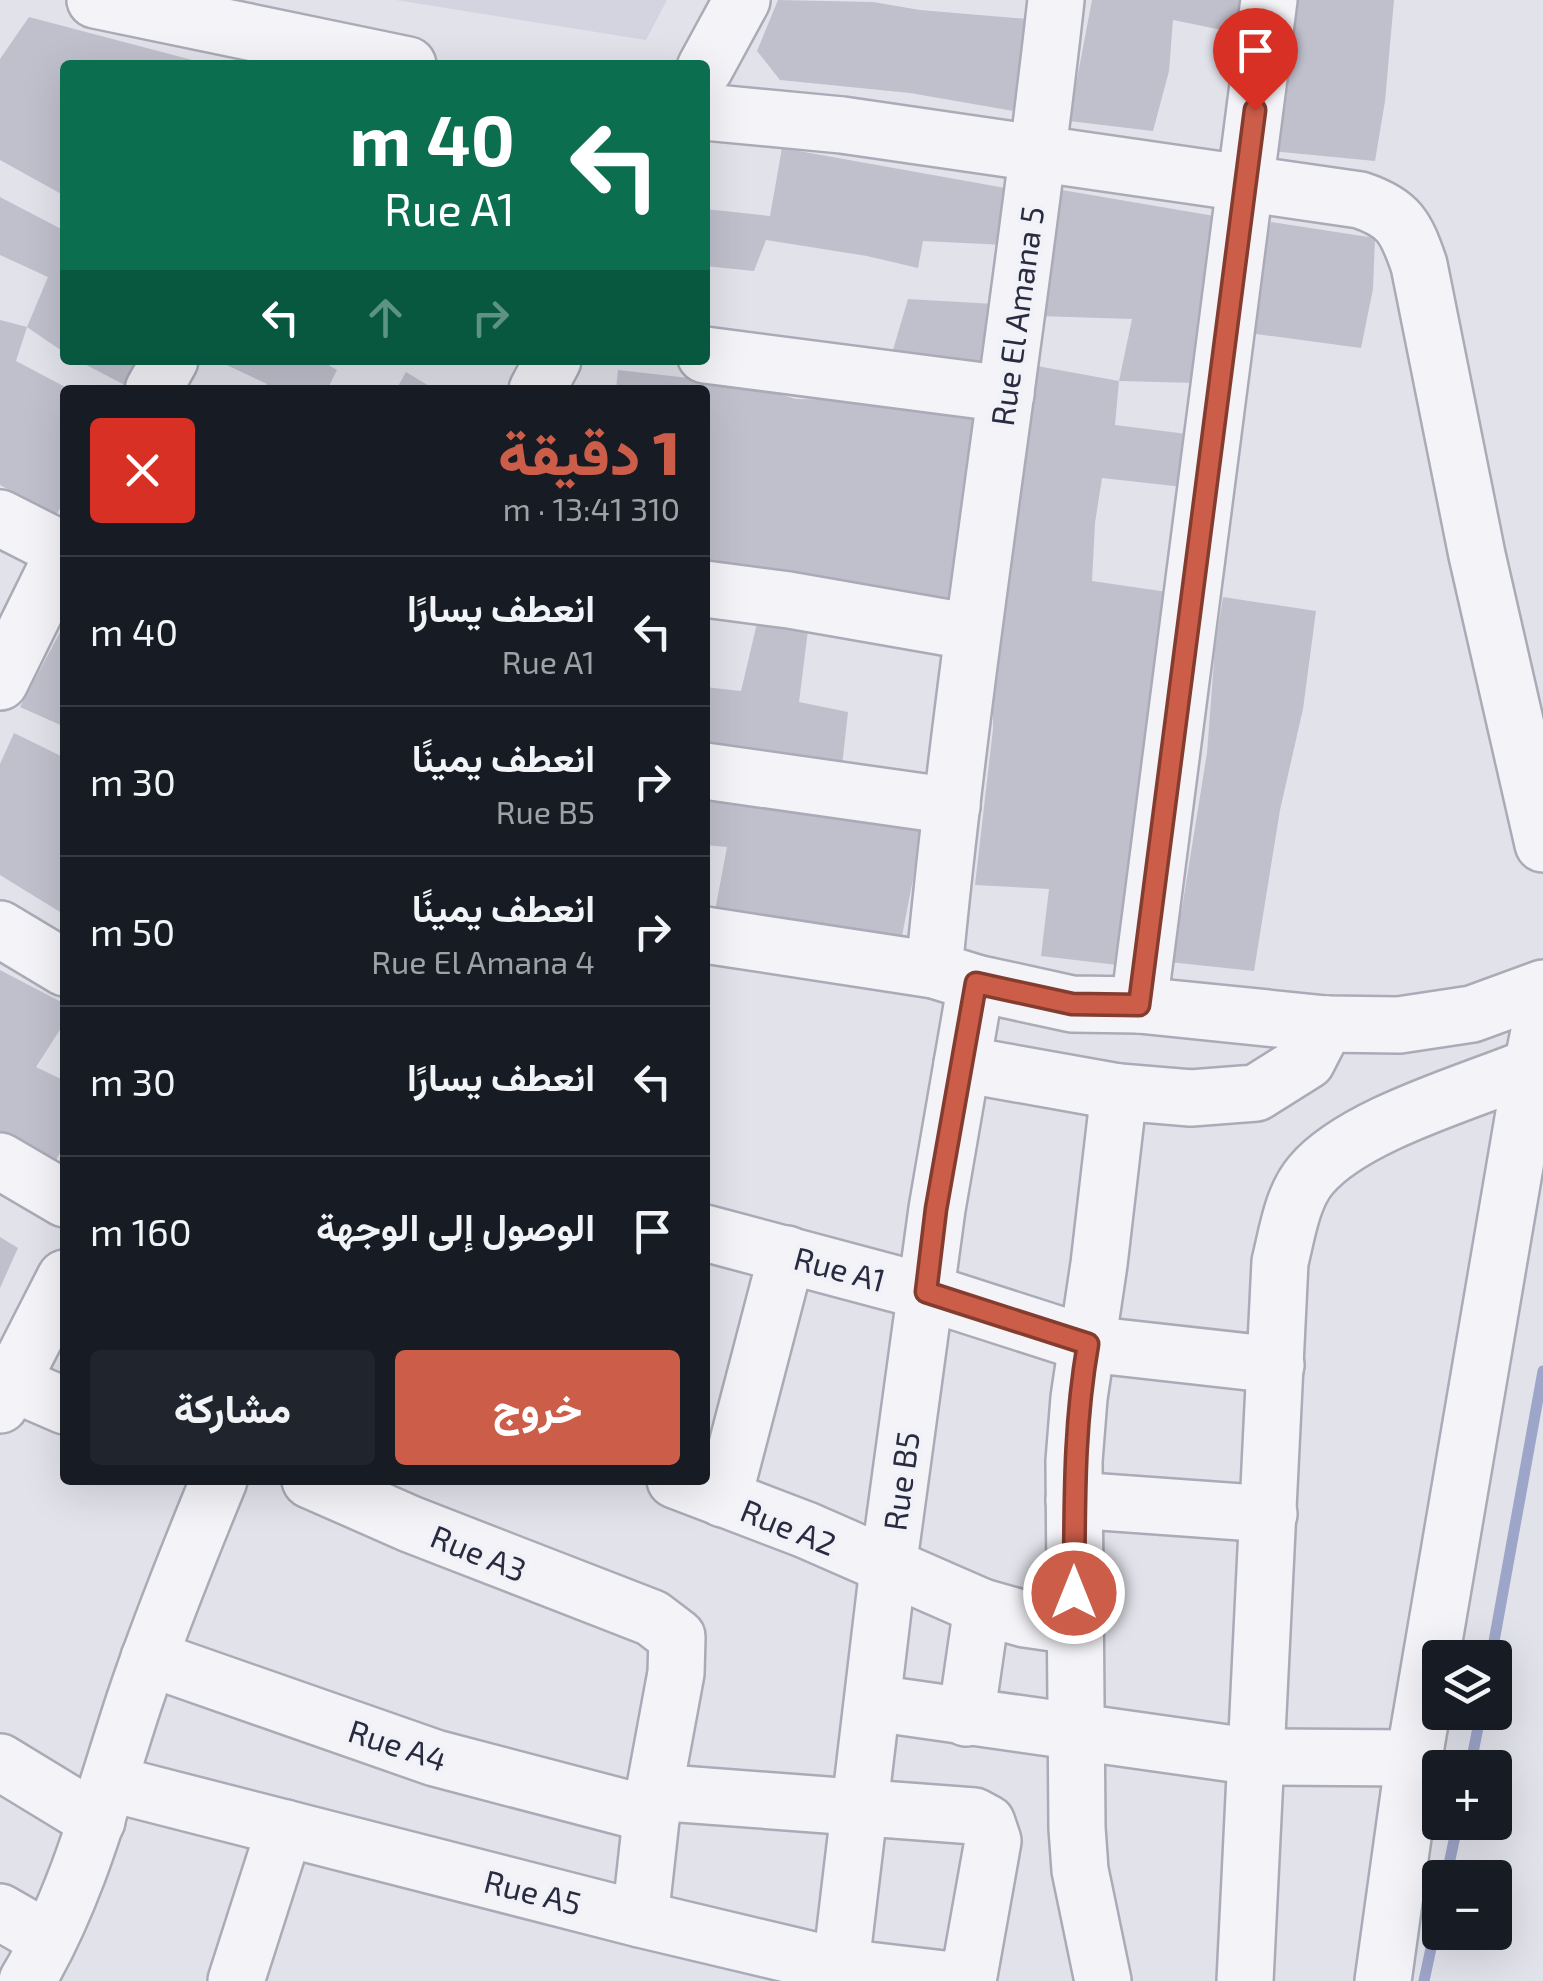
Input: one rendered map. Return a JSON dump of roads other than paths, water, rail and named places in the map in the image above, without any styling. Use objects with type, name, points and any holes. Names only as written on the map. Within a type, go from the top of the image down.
[{"type":"street","points":[[95,0],[330,57],[359,60]]},
{"type":"street","points":[[709,60],[742,0]]},
{"type":"street","name":"Rue El Amana 5","points":[[955,977],[952,806],[1056,0]]},
{"type":"street","points":[[1139,1005],[1269,0]]},
{"type":"street","points":[[710,112],[842,125],[1360,200],[1384,208],[1399,220],[1419,265],[1477,554],[1543,844]]},
{"type":"street","points":[[710,356],[1006,394]]},
{"type":"street","points":[[0,518],[60,548]]},
{"type":"street","points":[[0,682],[60,561]]},
{"type":"street","points":[[710,591],[789,600],[972,632]]},
{"type":"street","points":[[710,773],[952,806]]},
{"type":"street","points":[[0,929],[60,965]]},
{"type":"street","points":[[710,936],[955,977],[1072,1004],[1139,1005],[1326,1024],[1399,1025],[1472,1014],[1543,989],[1542,1018],[1414,1758],[1383,1981]]},
{"type":"street","name":"Rue B5","points":[[841,1974],[888,1568],[962,1064],[955,977]]},
{"type":"street","points":[[962,1064],[1119,1092],[1191,1098],[1256,1094],[1308,1061],[1326,1024]]},
{"type":"street","points":[[1245,1981],[1280,1262],[1291,1216],[1308,1176],[1344,1146],[1532,1066]]},
{"type":"street","points":[[1103,1981],[1080,1870],[1074,1730],[1074,1500],[1079,1398],[1119,1092]]},
{"type":"street","points":[[0,1161],[60,1196]]},
{"type":"street","name":"Rue A1","points":[[710,1234],[926,1292],[1088,1344],[1276,1365]]},
{"type":"street","points":[[710,1460],[787,1254]]},
{"type":"street","points":[[60,1288],[6,1394],[60,1405]]},
{"type":"street","points":[[39,1969],[103,1802],[148,1658],[217,1485]]},
{"type":"street","name":"Rue A3","points":[[321,1485],[410,1524],[652,1618],[677,1637],[678,1654],[653,1803]]},
{"type":"street","name":"Rue A2","points":[[699,1490],[806,1530],[982,1607],[1025,1619],[1074,1626]]},
{"type":"street","points":[[1074,1500],[1269,1514]]},
{"type":"street","points":[[966,1718],[982,1607]]},
{"type":"street","name":"Rue A4","points":[[148,1658],[434,1758],[653,1803],[861,1808],[974,1816],[987,1822],[993,1841],[964,1981]]},
{"type":"street","points":[[874,1703],[1255,1757],[1414,1758]]},
{"type":"street","name":"Rue A5","points":[[0,1762],[103,1802],[285,1828],[841,1974],[964,1981]]},
{"type":"street","points":[[640,1919],[653,1803]]},
{"type":"street","points":[[236,1981],[285,1828]]},
{"type":"street","points":[[0,1912],[39,1969]]},
{"type":"waterway","points":[[1494,1640],[1543,1371]]},
{"type":"waterway","points":[[1474,1750],[1477,1730]]},
{"type":"waterway","points":[[1450,1860],[1454,1840]]},
{"type":"waterway","points":[[1424,1981],[1431,1950]]}]
